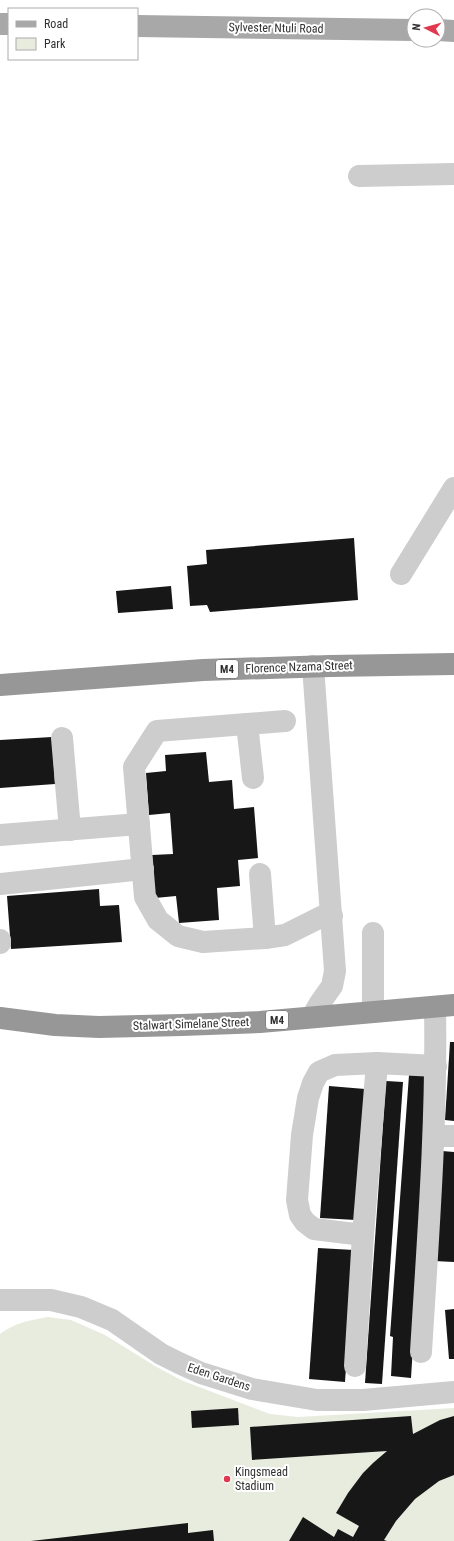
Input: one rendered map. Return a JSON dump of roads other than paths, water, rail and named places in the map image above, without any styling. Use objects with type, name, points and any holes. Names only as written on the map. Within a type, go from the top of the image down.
[{"type":"highway","name":"Florence Nzama Street","points":[[0,685],[203,670],[313,666],[454,664]]},
{"type":"highway","name":"Stalwart Simelane Street","points":[[3,1021],[99,1027],[182,1025],[260,1022],[445,1006]]},
{"type":"main road","name":"Sylvester Ntuli Road","points":[[138,26],[406,30]]},
{"type":"street","points":[[359,176],[454,174]]},
{"type":"street","points":[[400,574],[454,488]]},
{"type":"street","points":[[312,1017],[332,986],[335,971],[313,666]]},
{"type":"street","points":[[285,721],[158,731],[134,767],[145,897],[158,920],[178,936],[203,942],[265,938],[286,935],[321,917],[332,916]]},
{"type":"street","points":[[247,724],[253,778]]},
{"type":"street","points":[[62,738],[70,830]]},
{"type":"street","points":[[0,835],[139,824]]},
{"type":"street","points":[[0,884],[143,869]]},
{"type":"street","points":[[260,874],[265,938]]},
{"type":"street","points":[[373,933],[374,1012]]},
{"type":"street","points":[[421,1352],[444,1136],[436,1066],[445,1006]]},
{"type":"street","points":[[363,1235],[314,1229],[305,1222],[300,1215],[298,1200],[302,1135],[308,1098],[313,1083],[319,1072],[335,1065],[377,1063],[436,1066]]},
{"type":"street","points":[[355,1366],[363,1235],[377,1063]]},
{"type":"street","name":"Eden Gardens","points":[[0,1300],[51,1300],[81,1306],[112,1320],[162,1354],[180,1363],[202,1373],[252,1388],[317,1400],[363,1400],[454,1392]]},
{"type":"place","name":"Kingsmead Stadium","points":[[227,1479]]}]
